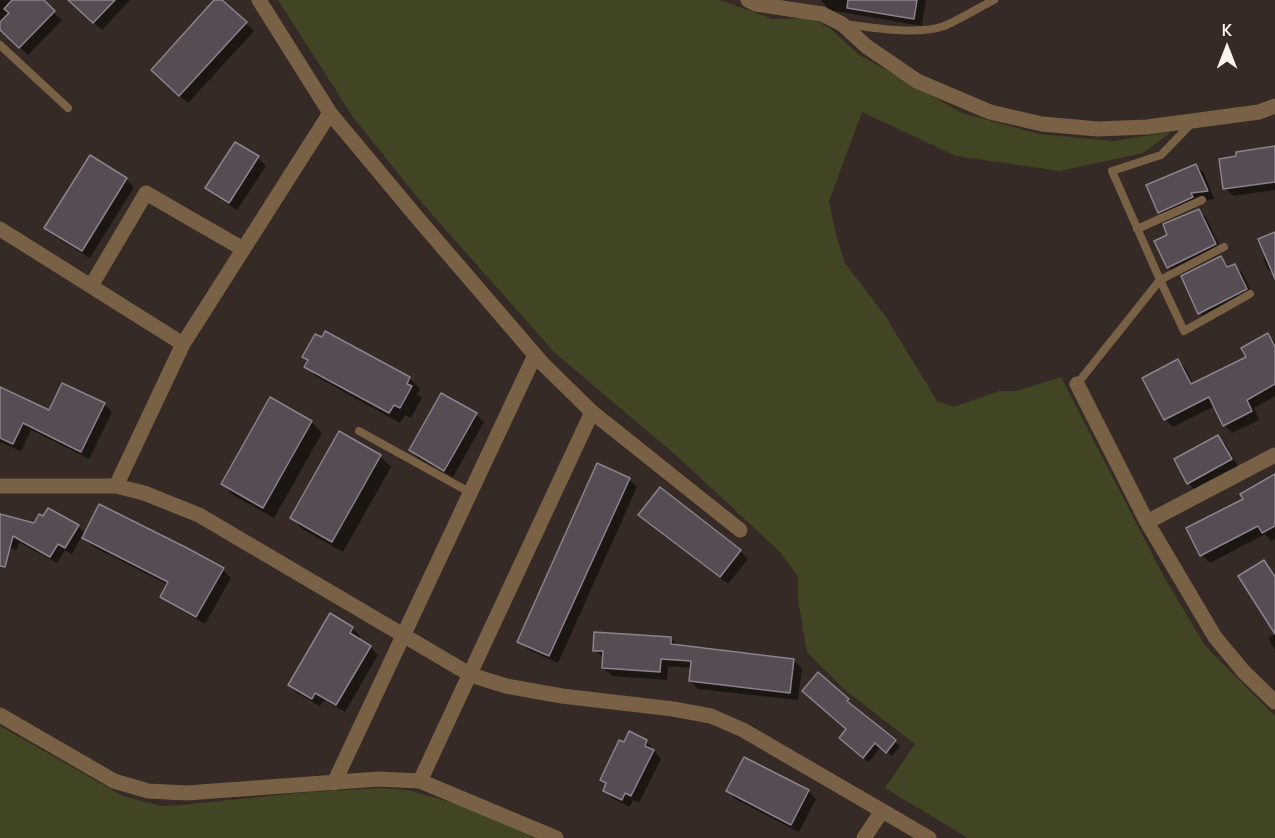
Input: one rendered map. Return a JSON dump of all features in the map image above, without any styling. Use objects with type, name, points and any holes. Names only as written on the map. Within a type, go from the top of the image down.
[{"type":"street","points":[[259,0],[330,113],[535,355],[592,412],[740,530]]},
{"type":"street","points":[[748,0],[756,4],[822,14],[842,24],[866,46],[917,81],[990,112],[1042,124],[1098,129],[1147,127],[1193,122],[1259,111],[1275,106]]},
{"type":"street","points":[[116,486],[183,344],[330,113]]},
{"type":"street","points":[[91,286],[146,193],[243,249]]},
{"type":"street","points":[[0,229],[183,344]]},
{"type":"street","points":[[334,783],[535,355]]},
{"type":"street","points":[[1077,384],[1147,522],[1215,637],[1244,672],[1275,702]]},
{"type":"street","points":[[420,781],[592,412]]},
{"type":"street","points":[[1147,522],[1275,455]]},
{"type":"street","points":[[0,486],[116,486],[144,494],[199,515],[471,675],[517,688],[711,716],[743,730],[929,838]]},
{"type":"street","points":[[0,715],[114,780],[148,791],[187,793],[378,779],[420,781],[556,838]]},
{"type":"street","points":[[864,838],[882,811]]},
{"type":"lane","points":[[842,24],[927,29],[944,26],[994,0]]},
{"type":"lane","points":[[0,45],[69,108]]},
{"type":"lane","points":[[1193,122],[1161,155],[1112,171],[1184,331],[1250,294]]},
{"type":"lane","points":[[1137,229],[1202,200]]},
{"type":"lane","points":[[1077,384],[1160,280],[1224,247]]},
{"type":"lane","points":[[359,431],[471,493]]},
{"type":"green space","points":[[278,0],[720,0],[773,19],[812,18],[831,29],[858,54],[962,113],[1039,134],[1113,141],[1171,132],[1143,153],[1059,171],[956,156],[862,112],[829,201],[845,263],[886,317],[937,401],[954,407],[999,391],[1016,391],[1061,377],[1164,577],[1206,647],[1275,716],[1275,838],[968,838],[885,788],[915,744],[845,690],[807,652],[798,599],[798,577],[780,552],[678,457],[555,353],[422,203],[353,117]]},
{"type":"green space","points":[[0,726],[123,796],[161,806],[309,792],[382,788],[408,790],[464,806],[536,838],[0,838]]},
{"type":"building","points":[[12,0],[44,0],[55,11],[19,48],[0,30],[0,22],[9,13],[4,9]]},
{"type":"building","points":[[68,0],[115,0],[93,23]]},
{"type":"building","points":[[214,0],[222,0],[247,22],[179,96],[151,70]]},
{"type":"building","points":[[848,0],[917,0],[914,19],[847,8]]},
{"type":"building","points":[[235,142],[259,156],[229,203],[205,188]]},
{"type":"building","points":[[1275,146],[1275,182],[1223,189],[1219,159],[1236,156],[1236,152]]},
{"type":"building","points":[[90,155],[127,178],[82,251],[44,228]]},
{"type":"building","points":[[1196,164],[1208,191],[1191,193],[1193,197],[1158,213],[1146,185]]},
{"type":"building","points":[[1199,209],[1216,244],[1167,268],[1154,241],[1167,235],[1163,224]]},
{"type":"building","points":[[1275,232],[1275,279],[1258,239]]},
{"type":"building","points":[[1221,256],[1227,267],[1235,264],[1247,289],[1198,314],[1181,276]]},
{"type":"building","points":[[325,331],[410,377],[407,384],[412,386],[400,408],[394,405],[389,413],[304,367],[308,360],[302,357],[315,334],[322,337]]},
{"type":"building","points":[[1268,333],[1275,347],[1275,384],[1247,400],[1252,411],[1223,426],[1209,397],[1164,420],[1142,378],[1178,359],[1191,384],[1246,357],[1241,348]]},
{"type":"building","points":[[62,383],[105,403],[81,452],[23,423],[13,444],[0,438],[0,387],[49,410]]},
{"type":"building","points":[[441,393],[477,413],[444,471],[409,450]]},
{"type":"building","points":[[270,397],[312,421],[263,508],[221,484]]},
{"type":"building","points":[[339,431],[381,455],[332,542],[290,518]]},
{"type":"building","points":[[1218,435],[1232,459],[1187,484],[1174,459]]},
{"type":"building","points":[[597,463],[630,478],[549,656],[517,642]]},
{"type":"building","points":[[1275,474],[1275,526],[1262,533],[1258,526],[1200,556],[1186,528],[1243,499],[1240,494]]},
{"type":"building","points":[[660,487],[741,550],[720,577],[638,515]]},
{"type":"building","points":[[99,504],[224,568],[196,617],[160,597],[168,582],[82,538]]},
{"type":"building","points":[[48,508],[79,525],[65,548],[58,544],[50,557],[13,536],[5,567],[0,566],[0,514],[34,523],[39,514],[43,516]]},
{"type":"building","points":[[1264,560],[1275,577],[1275,634],[1238,576]]},
{"type":"building","points":[[330,613],[353,627],[350,633],[371,646],[336,705],[315,693],[312,699],[288,685]]},
{"type":"building","points":[[594,632],[671,637],[671,644],[794,659],[790,693],[689,681],[691,661],[661,659],[660,672],[602,668],[603,651],[593,651]]},
{"type":"building","points":[[818,672],[849,699],[847,701],[896,740],[886,753],[875,743],[863,758],[839,738],[846,729],[802,691]]},
{"type":"building","points":[[629,731],[647,740],[645,746],[654,750],[631,796],[625,793],[622,800],[603,791],[606,783],[600,780],[619,740],[624,742]]},
{"type":"building","points":[[744,757],[809,790],[791,825],[726,791]]}]
